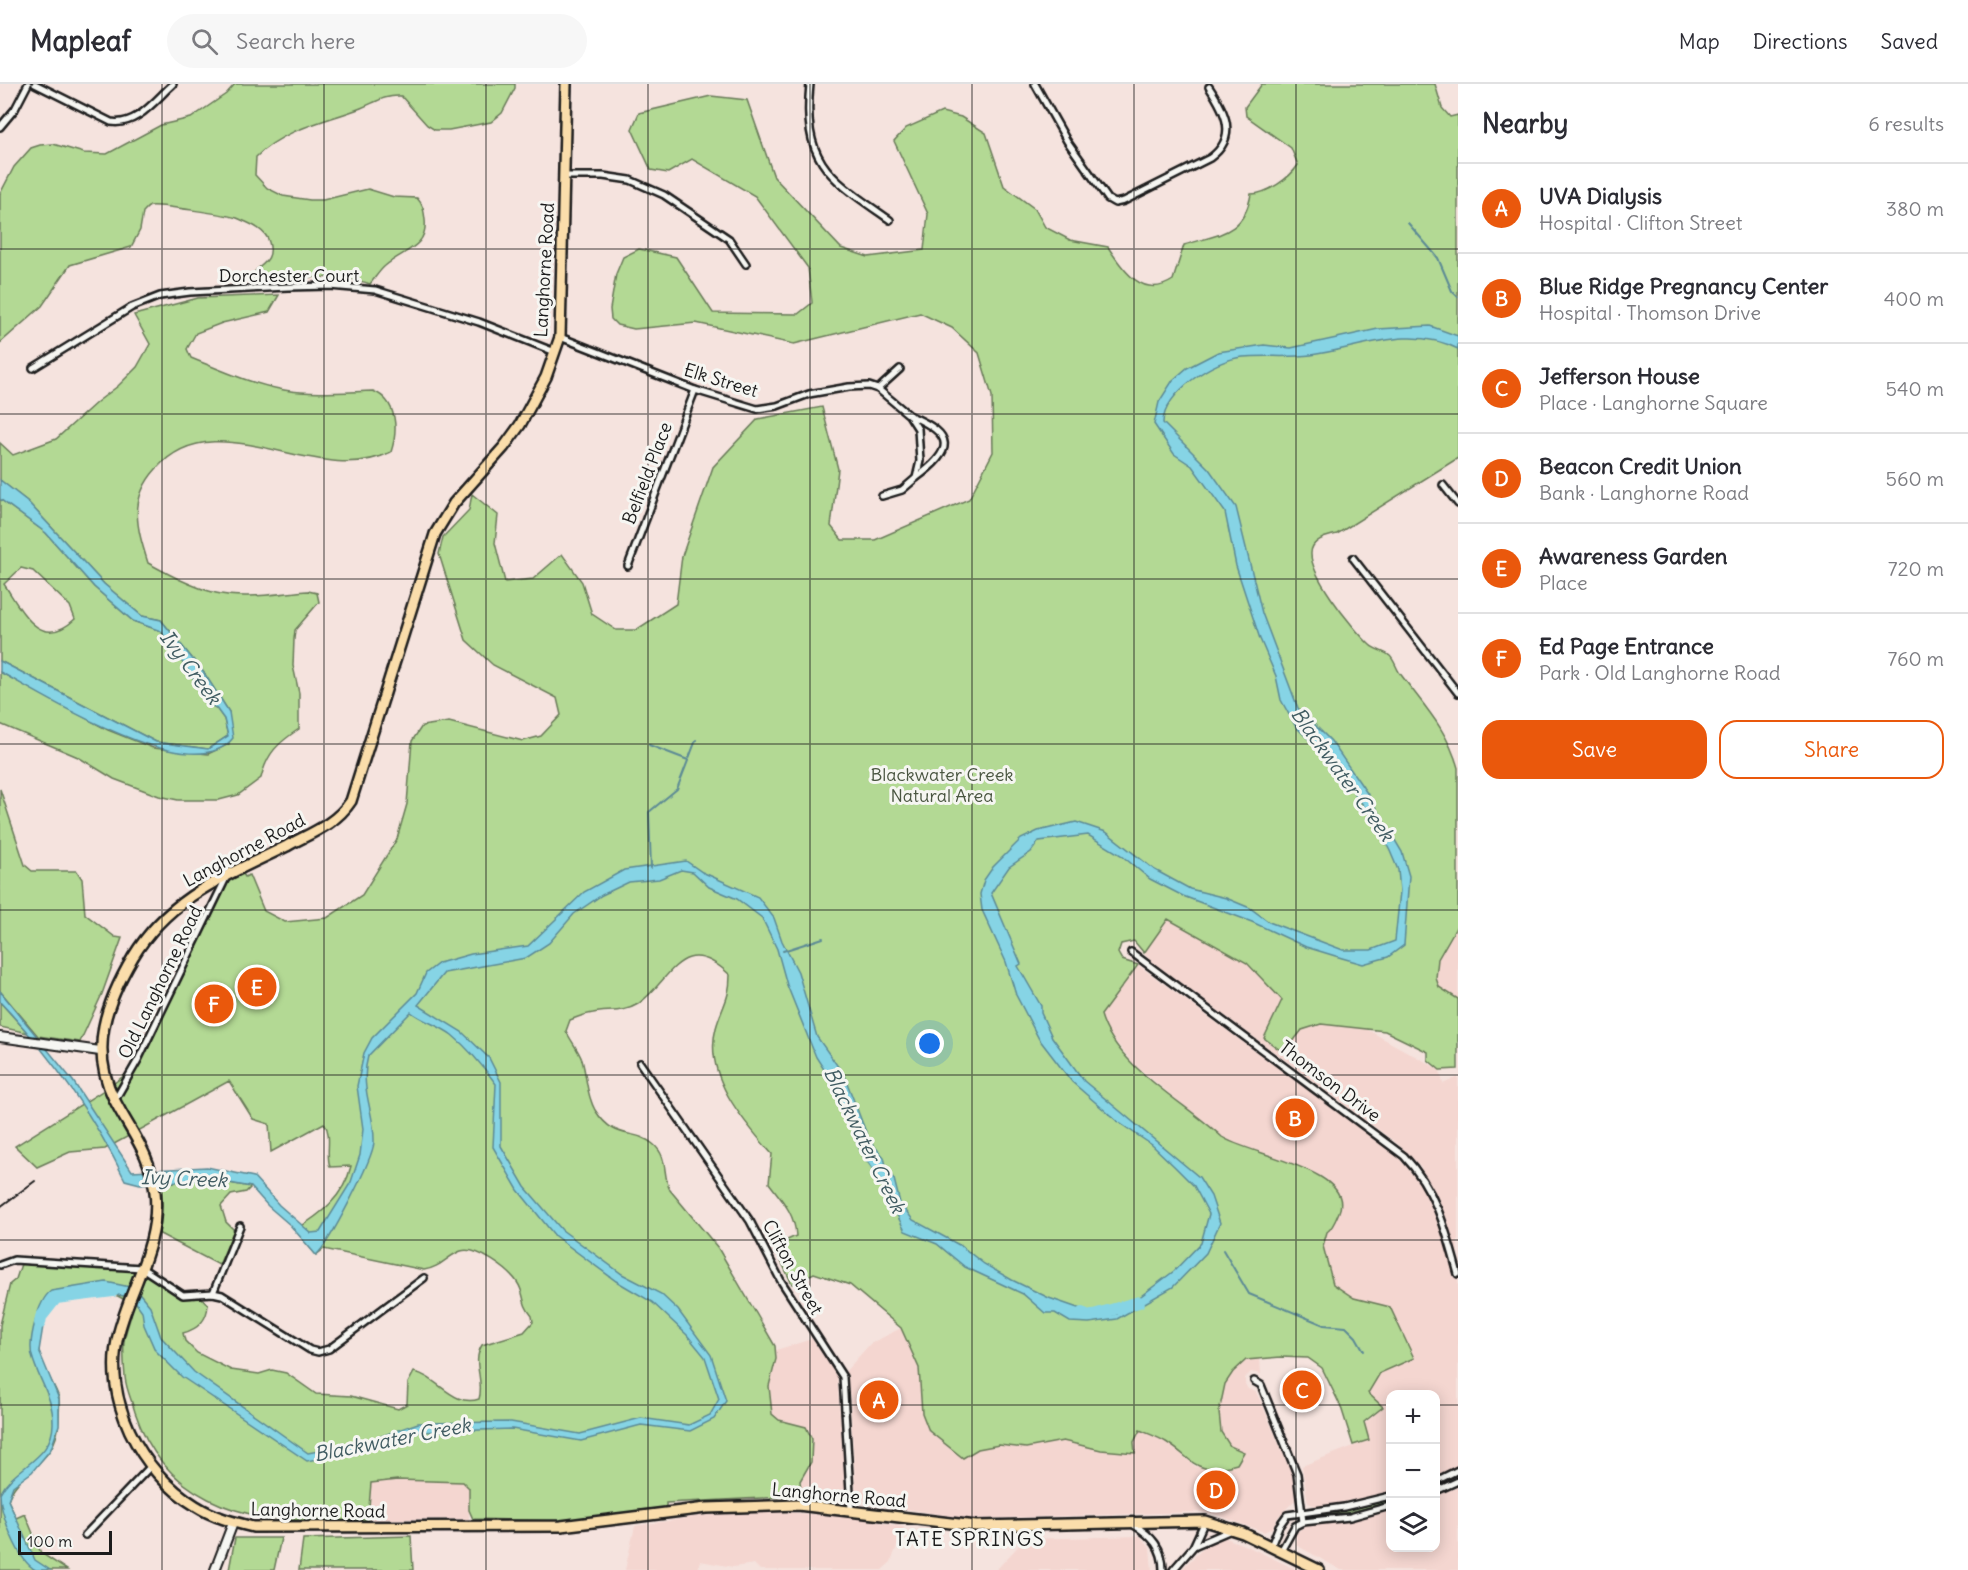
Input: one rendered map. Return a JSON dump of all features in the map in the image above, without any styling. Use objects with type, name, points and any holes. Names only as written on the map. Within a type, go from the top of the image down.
[{"type":"main road","name":"Langhorne Road","points":[[566,84],[560,338],[533,404],[520,425],[504,447],[454,503],[435,534],[351,801],[336,820],[228,875],[179,903],[152,930],[133,958],[105,1018],[100,1051],[103,1071],[115,1100],[138,1136],[151,1168],[155,1193],[156,1222],[118,1335],[116,1384],[128,1426],[150,1467],[167,1485],[197,1507],[233,1522],[271,1529],[561,1526],[734,1505],[798,1505],[851,1509],[976,1526],[1205,1521],[1234,1529],[1319,1570]]},
{"type":"main road","points":[[0,1037],[100,1051]]},
{"type":"main road","points":[[215,1570],[233,1522]]},
{"type":"street","points":[[0,127],[15,109],[28,84]]},
{"type":"street","points":[[35,84],[111,122],[118,123],[135,118],[173,84]]},
{"type":"street","points":[[810,84],[809,129],[822,161],[837,183],[890,220]]},
{"type":"street","points":[[1035,84],[1067,141],[1107,199],[1115,203],[1124,201],[1210,158],[1219,150],[1227,135],[1227,117],[1209,87]]},
{"type":"street","points":[[565,176],[603,176],[630,180],[664,195],[708,222],[729,239],[746,264]]},
{"type":"street","name":"Dorchester Court","points":[[33,368],[132,307],[160,297],[190,292],[288,287],[330,286],[375,290],[479,322],[555,352]]},
{"type":"street","name":"Elk Street","points":[[560,338],[695,390],[757,409],[777,406],[809,394],[849,387],[868,386],[878,389]]},
{"type":"street","points":[[882,496],[902,490],[935,463],[945,444],[943,435],[936,428],[909,415],[878,389],[900,369]]},
{"type":"street","name":"Belfield Place","points":[[628,566],[695,390]]},
{"type":"street","points":[[909,415],[921,439],[916,478]]},
{"type":"street","points":[[1443,485],[1458,504]]},
{"type":"street","points":[[1353,558],[1458,693]]},
{"type":"street","name":"Old Langhorne Road","points":[[115,1100],[138,1060],[228,875]]},
{"type":"street","name":"Thomson Drive","points":[[1131,952],[1404,1156],[1430,1189],[1441,1213],[1458,1274]]},
{"type":"street","name":"Clifton Street","points":[[640,1063],[750,1221],[781,1281],[843,1377],[851,1509]]},
{"type":"street","points":[[213,1293],[240,1226]]},
{"type":"street","points":[[0,1265],[14,1260],[141,1270],[183,1295],[213,1293],[222,1295],[310,1350],[318,1352],[329,1349],[424,1278]]},
{"type":"street","points":[[1254,1381],[1261,1386],[1297,1474],[1303,1522]]},
{"type":"street","points":[[85,1535],[150,1467]]},
{"type":"street","points":[[1440,1479],[1458,1470]]},
{"type":"street","points":[[1440,1489],[1458,1481]]},
{"type":"street","points":[[1271,1546],[1279,1526],[1287,1515],[1301,1511],[1344,1507],[1386,1497]]},
{"type":"street","points":[[1281,1551],[1295,1526],[1303,1522],[1350,1516],[1386,1507]]},
{"type":"street","points":[[1173,1570],[1193,1547],[1205,1521]]},
{"type":"street","points":[[1130,1522],[1147,1532],[1157,1544],[1162,1554],[1163,1570]]},
{"type":"street","points":[[1193,1547],[1234,1529]]},
{"type":"shaded area","points":[[1458,914],[1458,1023],[1410,992]]},
{"type":"shaded area","points":[[1168,919],[1440,1070],[1443,1084],[1458,1077],[1458,1466],[1440,1474],[1440,1390],[1386,1390],[1386,1493],[1319,1507],[1308,1503],[1302,1466],[1369,1440],[1364,1424],[1383,1407],[1367,1393],[1380,1373],[1413,1357],[1390,1307],[1354,1298],[1333,1284],[1323,1246],[1327,1232],[1326,1178],[1238,1146],[1222,1137],[1135,1065],[1105,1029],[1101,1015],[1138,965],[1398,1157],[1414,1176],[1422,1168],[1398,1144],[1150,960],[1144,953]]},
{"type":"shaded area","points":[[901,1328],[919,1368],[922,1413],[978,1449],[999,1445],[1026,1448],[1063,1441],[1101,1450],[1134,1453],[1134,1442],[1140,1430],[1167,1442],[1196,1467],[1230,1446],[1221,1432],[1219,1412],[1225,1384],[1233,1372],[1246,1360],[1260,1359],[1261,1374],[1251,1372],[1245,1378],[1245,1384],[1248,1389],[1256,1392],[1261,1402],[1292,1474],[1295,1500],[1278,1517],[1272,1528],[1264,1532],[1214,1514],[1200,1512],[970,1519],[861,1502],[856,1496],[850,1397],[845,1372],[870,1344]]},
{"type":"shaded area","points":[[812,1339],[837,1376],[846,1495],[841,1499],[802,1496],[800,1481],[808,1470],[812,1439],[810,1430],[779,1420],[772,1414],[769,1386],[776,1350]]},
{"type":"shaded area","points":[[450,1479],[463,1482],[469,1488],[469,1519],[368,1519],[371,1483],[375,1481]]},
{"type":"shaded area","points":[[1458,1487],[1458,1570],[1341,1570],[1296,1545],[1296,1533],[1304,1527],[1386,1512],[1386,1552],[1440,1552],[1440,1494]]},
{"type":"shaded area","points":[[766,1511],[853,1517],[904,1527],[891,1562],[882,1570],[760,1570],[754,1564],[733,1567],[700,1561],[697,1570],[625,1570],[635,1526],[719,1513]]},
{"type":"shaded area","points":[[1140,1536],[1150,1548],[1152,1570],[996,1570],[1025,1539]]},
{"type":"shaded area","points":[[1226,1538],[1297,1570],[1181,1570],[1211,1540]]},
{"type":"green space","points":[[235,84],[515,84],[515,88],[502,113],[491,122],[449,130],[435,130],[427,125],[401,96],[390,97],[292,132],[267,147],[256,157],[255,175],[267,188],[283,196],[323,200],[368,189],[394,197],[417,198],[422,205],[425,220],[423,237],[413,248],[383,268],[370,284],[329,278],[294,277],[250,280],[269,256],[269,242],[260,230],[237,218],[178,208],[150,206],[143,212],[140,230],[131,247],[70,265],[42,306],[0,343],[0,194],[14,167],[31,148],[53,144],[84,153],[107,154],[161,125],[191,118],[226,94]]},
{"type":"green space","name":"Blackwater Creek Natural Area","points":[[1262,84],[1435,84],[1442,108],[1450,117],[1458,115],[1458,458],[1337,534],[1318,541],[1313,546],[1311,555],[1321,582],[1342,613],[1370,645],[1390,656],[1399,672],[1433,717],[1448,741],[1458,768],[1458,924],[1438,959],[1436,978],[1439,987],[1458,999],[1458,1069],[1440,1070],[1428,1060],[1428,1052],[1385,1031],[1321,1024],[1302,1030],[1284,1053],[1264,1038],[1282,1000],[1247,963],[1168,919],[1144,953],[1134,941],[1121,944],[1118,953],[1122,960],[1138,965],[1101,1015],[1109,1034],[1136,1067],[1222,1137],[1316,1174],[1331,1185],[1340,1197],[1339,1212],[1333,1226],[1327,1232],[1323,1246],[1333,1284],[1354,1298],[1390,1307],[1414,1358],[1380,1373],[1368,1393],[1383,1407],[1364,1422],[1369,1440],[1353,1445],[1341,1407],[1322,1368],[1308,1358],[1281,1357],[1246,1360],[1233,1372],[1225,1384],[1219,1412],[1221,1432],[1230,1446],[1244,1452],[1237,1464],[1203,1468],[1166,1442],[1140,1430],[1134,1442],[1135,1453],[1101,1450],[1063,1441],[1026,1448],[999,1445],[978,1449],[963,1458],[929,1431],[922,1413],[919,1368],[901,1328],[850,1285],[814,1273],[792,1284],[774,1246],[796,1236],[790,1214],[769,1183],[772,1154],[738,1112],[720,1080],[715,1063],[713,1046],[716,1028],[727,997],[730,975],[713,962],[699,957],[688,958],[668,973],[638,1004],[627,1009],[590,1013],[570,1020],[566,1031],[582,1060],[588,1092],[595,1110],[610,1127],[646,1139],[658,1149],[670,1190],[718,1248],[775,1346],[776,1359],[769,1386],[772,1414],[779,1420],[806,1427],[812,1439],[811,1462],[800,1481],[802,1496],[666,1503],[666,1508],[559,1521],[473,1519],[469,1510],[469,1488],[463,1482],[397,1480],[371,1483],[368,1519],[323,1522],[322,1520],[292,1520],[234,1510],[208,1499],[185,1484],[164,1465],[148,1441],[135,1412],[125,1377],[124,1341],[132,1306],[115,1295],[97,1292],[56,1298],[46,1316],[41,1329],[39,1350],[42,1362],[59,1398],[57,1436],[52,1448],[20,1481],[8,1500],[16,1518],[25,1514],[41,1553],[67,1570],[0,1570],[0,1325],[10,1284],[16,1279],[22,1261],[142,1268],[183,1295],[202,1298],[208,1305],[206,1316],[201,1324],[183,1333],[185,1341],[197,1353],[231,1370],[259,1374],[272,1370],[286,1373],[316,1394],[351,1396],[398,1409],[407,1404],[408,1383],[414,1372],[430,1379],[461,1399],[470,1401],[479,1399],[478,1358],[482,1345],[524,1332],[533,1322],[520,1287],[513,1277],[492,1260],[475,1252],[461,1251],[435,1267],[424,1270],[324,1249],[316,1255],[295,1230],[322,1211],[337,1196],[348,1177],[351,1166],[330,1167],[329,1139],[324,1123],[271,1152],[269,1124],[253,1119],[229,1081],[105,1149],[70,1152],[37,1167],[15,1146],[109,1087],[134,1068],[228,875],[240,869],[245,877],[249,875],[264,911],[285,922],[327,918],[362,895],[397,839],[407,804],[412,741],[422,726],[449,722],[523,741],[541,736],[561,715],[557,698],[493,665],[466,640],[439,554],[443,537],[469,510],[472,494],[498,515],[495,543],[505,582],[533,579],[562,554],[582,582],[592,614],[616,630],[636,630],[676,604],[682,556],[713,467],[758,419],[822,407],[838,469],[831,526],[842,540],[875,540],[969,499],[993,452],[992,396],[979,353],[952,328],[920,313],[794,344],[696,323],[634,329],[617,325],[611,319],[610,309],[616,274],[623,257],[639,249],[676,257],[713,313],[798,314],[812,303],[808,268],[755,196],[692,159],[668,173],[651,170],[632,129],[639,113],[711,96],[747,100],[774,177],[841,248],[868,257],[924,250],[928,214],[894,141],[906,128],[942,112],[961,117],[986,133],[1004,186],[1035,209],[1045,227],[1070,240],[1108,247],[1127,273],[1135,280],[1152,287],[1173,280],[1184,245],[1228,231],[1242,218],[1248,208],[1251,194],[1278,184],[1298,165],[1291,148],[1246,116],[1245,107]]},
{"type":"green space","points":[[279,295],[269,312],[222,323],[196,333],[187,349],[191,358],[248,380],[295,392],[373,391],[381,396],[392,409],[395,426],[393,444],[391,452],[362,461],[331,461],[237,443],[208,442],[181,450],[156,469],[147,481],[141,492],[137,514],[148,563],[190,584],[216,593],[250,596],[308,591],[317,593],[319,602],[295,630],[293,666],[299,693],[299,729],[274,749],[261,778],[238,795],[219,800],[178,800],[159,796],[114,779],[78,757],[0,724],[0,672],[108,730],[153,748],[208,754],[229,744],[229,712],[204,673],[161,620],[142,616],[104,584],[27,501],[0,480],[0,443],[13,455],[56,439],[118,386],[137,367],[150,344],[134,315],[198,298]]},
{"type":"green space","points":[[0,499],[46,533],[94,587],[133,621],[161,631],[196,682],[204,701],[216,708],[224,719],[228,736],[208,749],[156,742],[0,661]],"holes":[[[21,568],[33,571],[70,606],[75,619],[63,628],[52,631],[42,630],[33,624],[4,584]]]},
{"type":"green space","points":[[0,789],[25,865],[32,871],[77,871],[82,879],[85,914],[115,937],[122,938],[102,994],[80,1042],[38,1036],[0,991]]},
{"type":"green space","points":[[0,1002],[28,1033],[0,1027]]},
{"type":"green space","points":[[208,1179],[251,1187],[246,1192],[231,1195],[221,1206],[226,1222],[234,1230],[219,1265],[158,1233],[162,1183]]},
{"type":"green space","points":[[1386,1500],[1386,1503],[1346,1513],[1308,1516]]},
{"type":"green space","points":[[411,1536],[413,1570],[299,1570],[303,1539]]},
{"type":"green space","points":[[235,1538],[281,1538],[274,1570],[229,1570]]},
{"type":"water","name":"Ivy Creek","points":[[1430,326],[1458,336],[1458,349],[1422,338],[1404,338],[1311,355],[1252,356],[1232,359],[1205,371],[1181,389],[1165,412],[1163,423],[1209,469],[1236,507],[1262,613],[1298,708],[1331,741],[1367,793],[1402,852],[1409,876],[1404,945],[1388,957],[1363,964],[1306,947],[1252,922],[1183,896],[1150,879],[1121,855],[1088,835],[1039,841],[1031,852],[1009,867],[991,893],[1021,964],[1018,966],[1041,1006],[1041,1013],[1052,1037],[1084,1081],[1199,1177],[1211,1196],[1220,1223],[1206,1253],[1173,1287],[1117,1319],[1089,1323],[1070,1322],[1055,1313],[1045,1313],[1023,1294],[965,1267],[937,1244],[905,1231],[877,1175],[861,1153],[836,1088],[816,1057],[787,985],[777,949],[762,918],[737,899],[709,887],[693,872],[681,870],[659,879],[629,882],[602,895],[574,914],[549,943],[526,958],[444,973],[418,1005],[462,1032],[489,1058],[501,1082],[501,1146],[525,1187],[562,1230],[622,1274],[661,1294],[678,1310],[711,1355],[726,1401],[714,1419],[690,1431],[641,1425],[581,1441],[512,1429],[418,1432],[362,1450],[307,1461],[182,1377],[155,1350],[144,1325],[142,1311],[132,1297],[87,1291],[54,1298],[46,1308],[39,1351],[59,1399],[59,1425],[51,1449],[32,1472],[13,1486],[8,1500],[35,1560],[50,1570],[36,1570],[29,1565],[11,1536],[0,1494],[14,1476],[40,1454],[52,1435],[51,1404],[31,1349],[38,1312],[51,1291],[106,1282],[135,1288],[150,1306],[161,1337],[194,1372],[308,1453],[362,1443],[418,1423],[511,1422],[580,1434],[641,1418],[689,1425],[710,1415],[719,1399],[705,1357],[687,1335],[652,1302],[616,1281],[555,1236],[518,1190],[493,1147],[496,1084],[470,1052],[442,1029],[411,1012],[368,1056],[365,1079],[374,1131],[372,1151],[359,1183],[340,1219],[316,1255],[290,1225],[251,1187],[208,1179],[140,1184],[125,1180],[99,1132],[69,1086],[0,1002],[0,991],[73,1081],[132,1171],[207,1167],[254,1177],[279,1205],[311,1233],[320,1232],[351,1182],[360,1155],[363,1129],[357,1086],[364,1053],[372,1038],[417,993],[426,973],[439,963],[471,954],[528,946],[584,892],[624,870],[686,861],[702,872],[758,897],[774,918],[782,941],[798,972],[817,1037],[844,1075],[869,1140],[884,1157],[887,1170],[894,1179],[900,1203],[913,1220],[961,1246],[984,1264],[1012,1280],[1049,1298],[1101,1316],[1117,1314],[1174,1271],[1201,1243],[1209,1214],[1194,1186],[1152,1145],[1118,1122],[1072,1082],[1039,1039],[1016,995],[1006,962],[982,910],[980,894],[984,880],[993,867],[1021,839],[1038,831],[1076,822],[1106,832],[1155,870],[1190,889],[1226,898],[1250,908],[1269,922],[1343,950],[1371,950],[1395,941],[1400,891],[1398,870],[1390,851],[1374,820],[1330,760],[1296,727],[1281,700],[1276,676],[1260,639],[1236,566],[1225,512],[1192,466],[1174,454],[1154,424],[1159,402],[1173,380],[1187,368],[1218,352],[1264,345],[1291,348],[1378,329]]},
{"type":"water","name":"Ivy Creek","points":[[0,480],[27,501],[104,584],[142,616],[161,620],[204,673],[229,712],[233,738],[213,751],[186,753],[153,746],[82,717],[0,672],[0,661],[156,742],[208,749],[228,736],[224,719],[216,708],[204,701],[196,682],[161,631],[133,621],[94,587],[46,533],[0,499]]},
{"type":"waterway","points":[[1408,223],[1438,258],[1452,291],[1458,297]]},
{"type":"waterway","points":[[651,868],[649,812],[677,789],[696,740]]},
{"type":"waterway","points":[[649,745],[688,760]]},
{"type":"waterway","points":[[783,951],[823,938]]},
{"type":"waterway","points":[[1223,1250],[1249,1294],[1324,1325],[1346,1327],[1356,1337],[1364,1351]]},
{"type":"waterway","name":"Blackwater Creek","points":[[40,1323],[41,1317],[56,1298],[113,1291]]},
{"type":"waterway","name":"Blackwater Creek","points":[[1082,1313],[1090,1316],[1139,1302]]},
{"type":"railway","points":[[0,1207],[35,1181]]},
{"type":"place","name":"Awareness Garden","points":[[257,987]]},
{"type":"place","name":"Ed Page Entrance","points":[[214,1004]]},
{"type":"place","name":"Blue Ridge Pregnancy Center","points":[[1295,1118]]},
{"type":"place","name":"Jefferson House","points":[[1302,1390]]},
{"type":"place","name":"UVA Dialysis","points":[[879,1400]]},
{"type":"place","name":"Beacon Credit Union","points":[[1216,1490]]},
{"type":"district","name":"TATE SPRINGS","points":[[970,1538]]}]
